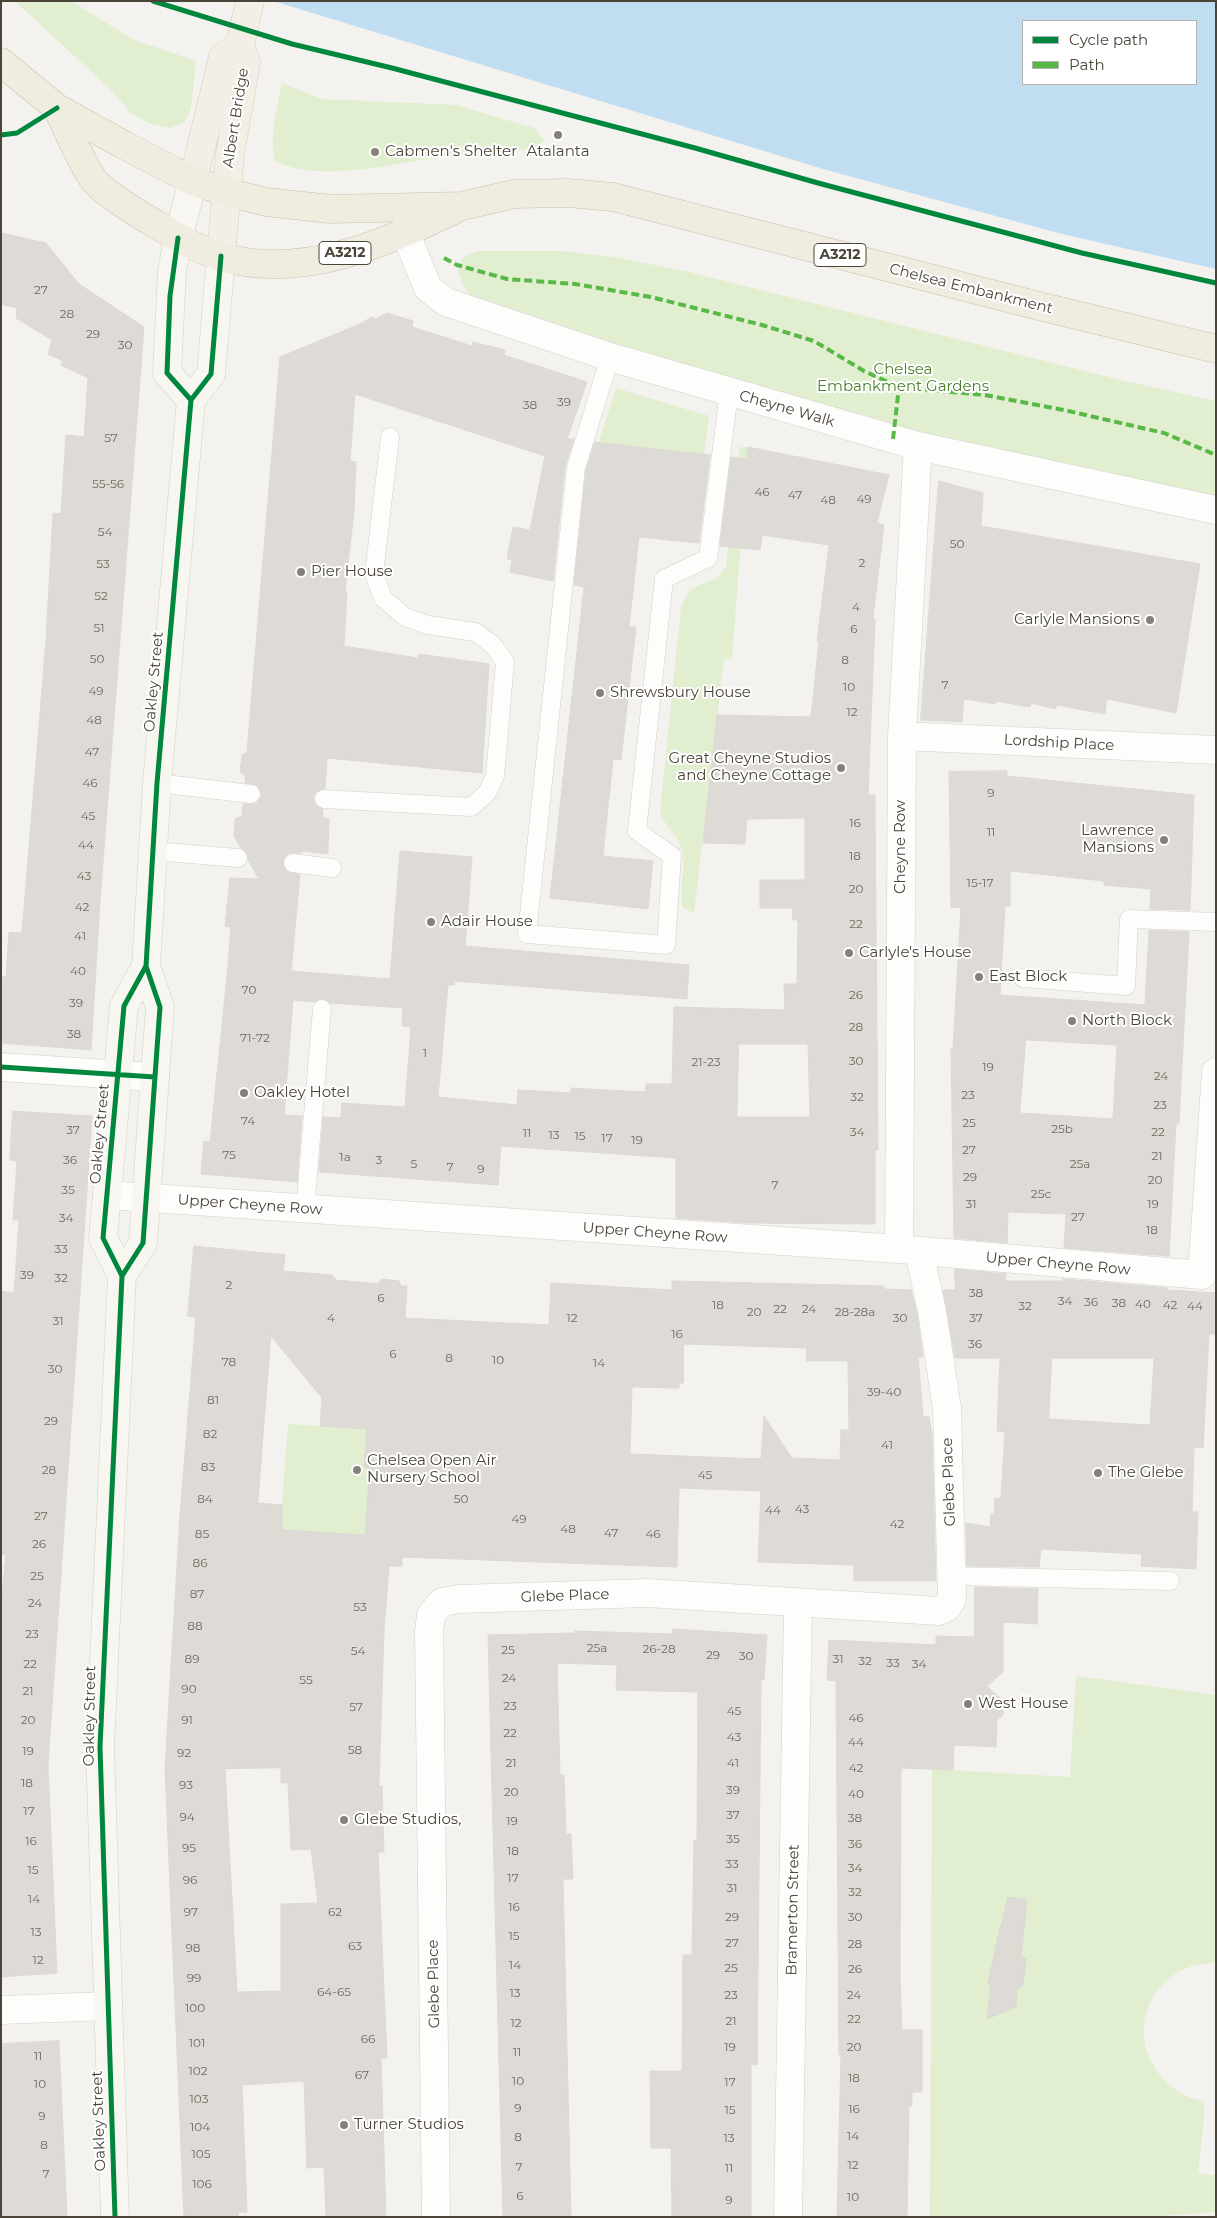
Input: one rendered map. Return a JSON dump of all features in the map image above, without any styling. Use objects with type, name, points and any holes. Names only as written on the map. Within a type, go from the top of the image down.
[{"type":"highway","name":"Chelsea Embankment","points":[[1,62],[57,108],[193,181],[266,202],[330,209],[462,206],[514,194],[568,193],[613,197],[1039,306],[1216,348]]},
{"type":"highway","name":"Chelsea Embankment","points":[[57,108],[93,180],[124,204],[178,238],[221,256],[249,262],[295,264],[343,254],[379,243],[462,206]]},
{"type":"main road","name":"Albert Bridge","points":[[193,181],[227,98],[246,63],[240,45],[250,1]]},
{"type":"main road","name":"Albert Bridge","points":[[221,256],[232,136],[227,98]]},
{"type":"main road","points":[[193,181],[178,238],[170,296],[167,373],[191,400],[211,374],[221,256]]},
{"type":"main road","name":"Oakley Street","points":[[122,1276],[143,1243],[160,1007],[146,966],[157,783],[191,400]]},
{"type":"main road","name":"Oakley Street","points":[[115,2217],[100,1747],[122,1276],[103,1238],[124,1006],[146,966]]},
{"type":"street","name":"Cheyne Walk","points":[[406,232],[428,288],[446,302],[610,357],[918,446],[1216,510]]},
{"type":"street","name":"Cheyne Row","points":[[909,1251],[902,736],[918,446]]},
{"type":"street","name":"Lordship Place","points":[[902,736],[1216,750]]},
{"type":"street","points":[[1,1067],[155,1077]]},
{"type":"street","points":[[1216,1072],[1216,1088]]},
{"type":"street","name":"Upper Cheyne Row","points":[[107,1195],[909,1251],[1202,1275],[1216,1088]]},
{"type":"street","name":"Glebe Place","points":[[436,2217],[429,1632],[431,1615],[442,1602],[459,1599],[646,1594],[939,1611],[947,1607],[952,1599],[952,1576],[947,1408],[932,1311],[909,1251]]},
{"type":"street","name":"Bramerton Street","points":[[788,2217],[798,1603]]},
{"type":"street","points":[[1,2010],[108,2006]]},
{"type":"lane","points":[[610,357],[576,468],[527,934],[666,945],[672,856],[637,831],[664,579],[708,558],[729,392]]},
{"type":"lane","points":[[324,799],[471,807],[487,793],[495,776],[504,662],[493,645],[475,632],[428,625],[405,617],[383,598],[374,574],[390,437]]},
{"type":"lane","points":[[157,783],[252,794]]},
{"type":"lane","points":[[154,851],[238,858]]},
{"type":"lane","points":[[294,863],[332,868]]},
{"type":"lane","points":[[1023,978],[1126,986],[1130,919],[1216,922]]},
{"type":"lane","points":[[305,1209],[322,1009]]},
{"type":"lane","points":[[952,1576],[1170,1582]]},
{"type":"green space","points":[[18,1],[71,1],[134,40],[196,61],[191,108],[185,122],[170,128],[151,124],[132,114],[109,88],[17,3]]},
{"type":"green space","points":[[282,83],[321,99],[456,105],[534,128],[544,140],[538,148],[446,156],[359,170],[314,171],[294,168],[275,161],[273,151],[274,122]]},
{"type":"green space","name":"Chelsea Embankment Gardens","points":[[479,251],[561,251],[615,257],[689,272],[1125,381],[1216,401],[1216,497],[886,427],[540,321],[471,296],[463,286],[457,265],[465,256]]},
{"type":"green space","points":[[616,388],[709,416],[704,454],[599,442]]},
{"type":"green space","points":[[740,447],[748,447],[732,659],[724,659],[694,913],[683,908],[681,894],[684,860],[682,848],[660,812],[681,607],[689,591],[701,584],[716,579],[726,567]]},
{"type":"green space","points":[[288,1424],[367,1429],[365,1467],[376,1468],[365,1535],[328,1533],[326,1540],[281,1573],[282,1505]]},
{"type":"green space","points":[[1076,1676],[1216,1695],[1216,1962],[1182,1970],[1172,1976],[1159,1989],[1149,2004],[1145,2019],[1144,2036],[1147,2051],[1154,2067],[1165,2080],[1181,2094],[1204,2101],[1198,2173],[1216,2176],[1216,2212],[1146,2217],[930,2217],[932,1769],[1070,1777]]},
{"type":"water","points":[[273,1],[1216,1],[1216,269],[1062,234],[823,169]]},
{"type":"building","points":[[1,233],[46,243],[79,284],[144,327],[100,901],[91,1050],[1,1043],[1,977],[6,977],[9,932],[22,933],[46,640],[53,513],[61,514],[66,435],[84,437],[88,378],[61,365],[63,361],[48,354],[52,340],[16,318],[17,308],[1,304]]},
{"type":"building","points":[[387,313],[413,321],[412,327],[472,346],[473,342],[505,350],[504,355],[587,382],[567,439],[574,439],[565,467],[553,581],[510,572],[512,560],[507,559],[513,527],[530,530],[545,456],[355,394],[350,461],[356,462],[354,511],[345,592],[347,592],[344,646],[418,658],[419,654],[489,664],[482,773],[327,758],[325,788],[315,793],[313,799],[315,804],[323,809],[322,817],[329,819],[328,854],[302,851],[302,853],[288,853],[283,861],[286,871],[300,875],[291,971],[390,979],[400,851],[472,857],[465,946],[689,965],[687,999],[455,981],[454,985],[448,985],[438,1097],[517,1105],[518,1090],[571,1093],[571,1088],[645,1092],[646,1084],[672,1084],[674,1007],[785,1010],[784,984],[797,984],[798,920],[793,920],[792,908],[760,908],[760,880],[805,880],[805,818],[747,819],[745,844],[703,843],[717,715],[811,717],[819,641],[817,641],[829,545],[762,535],[760,550],[720,546],[731,457],[747,459],[748,447],[889,475],[877,523],[884,525],[873,618],[875,619],[868,795],[875,795],[878,1150],[875,1150],[875,1224],[751,1223],[676,1218],[676,1158],[501,1146],[498,1185],[319,1172],[323,1117],[341,1118],[342,1103],[405,1107],[411,1027],[402,1026],[403,1008],[330,1003],[322,998],[315,1002],[293,1000],[284,1115],[302,1116],[297,1182],[201,1174],[204,1141],[210,1142],[228,966],[231,927],[225,926],[230,878],[259,879],[248,860],[247,853],[241,848],[234,836],[235,819],[242,816],[243,804],[256,804],[262,795],[257,785],[245,783],[246,776],[240,772],[242,755],[247,752],[280,357],[360,324],[372,317],[375,319]],"holes":[[[739,1044],[808,1044],[810,1117],[737,1117]]]},
{"type":"building","name":"Shrewsbury House","points":[[595,442],[710,455],[699,543],[639,537],[629,627],[636,627],[621,760],[613,759],[603,856],[653,861],[648,909],[550,898],[584,587],[574,585],[586,470]]},
{"type":"building","name":"Carlyle Mansions","points":[[939,481],[983,493],[981,526],[1200,564],[1176,713],[1107,699],[1105,714],[1057,705],[1055,709],[1031,703],[1030,707],[996,701],[996,704],[964,699],[962,722],[921,720]]},
{"type":"building","points":[[1007,771],[1007,776],[1194,795],[1190,910],[1150,909],[1151,889],[1104,885],[1104,881],[1010,871],[1010,906],[1005,906],[1000,995],[1145,1005],[1149,930],[1189,932],[1179,1123],[1176,1123],[1169,1256],[1064,1248],[1066,1214],[1008,1212],[1007,1243],[954,1238],[951,1049],[953,1049],[961,907],[951,908],[949,772]],"holes":[[[1026,1040],[1117,1045],[1113,1119],[1020,1113]]]},
{"type":"building","points":[[13,1111],[92,1116],[48,1765],[57,1973],[1,1977],[1,1600],[6,1555],[1,1554],[1,1291],[14,1293],[19,1220],[13,1220],[17,1161],[10,1160]]},
{"type":"building","points":[[194,1246],[285,1255],[283,1271],[332,1275],[336,1280],[378,1284],[382,1279],[399,1281],[401,1286],[407,1286],[405,1318],[549,1325],[551,1283],[672,1290],[672,1281],[884,1286],[884,1289],[911,1290],[917,1314],[923,1357],[918,1357],[923,1417],[929,1417],[932,1435],[936,1581],[854,1581],[854,1565],[758,1562],[761,1491],[679,1488],[677,1567],[402,1557],[402,1566],[389,1566],[384,1630],[379,1786],[382,1786],[384,1852],[378,1852],[387,2058],[381,2058],[386,2217],[326,2217],[324,2167],[307,2168],[304,2081],[242,2085],[247,2212],[238,2212],[239,2217],[184,2217],[165,1768],[180,1515],[196,1317],[188,1316]],"holes":[[[271,1336],[322,1398],[320,1426],[367,1429],[364,1467],[370,1468],[365,1535],[282,1530],[282,1505],[258,1503]],[[684,1344],[807,1348],[806,1361],[848,1361],[849,1430],[841,1430],[840,1460],[792,1458],[764,1416],[761,1459],[630,1454],[632,1387],[679,1388],[679,1383],[683,1383]],[[281,1768],[281,1783],[288,1783],[291,1850],[311,1849],[318,1903],[281,1904],[281,1991],[237,1992],[225,1769]]]},
{"type":"building","points":[[955,1269],[1006,1274],[1005,1281],[1063,1281],[1063,1279],[1216,1293],[1216,1334],[1209,1334],[1203,1448],[1194,1447],[1192,1512],[1198,1512],[1196,1569],[1141,1566],[1142,1554],[1041,1549],[1039,1567],[967,1566],[966,1523],[990,1527],[991,1514],[994,1514],[995,1498],[1001,1499],[1005,1432],[997,1431],[1000,1358],[955,1358],[943,1290],[955,1290]],"holes":[[[1052,1358],[1154,1358],[1150,1425],[1049,1419]]]},
{"type":"building","points":[[975,1587],[1038,1589],[1037,1624],[1003,1622],[1003,1672],[987,1686],[1003,1701],[1003,1715],[997,1720],[996,1747],[954,1745],[953,1770],[901,1768],[900,1980],[902,2030],[922,2030],[922,2092],[912,2092],[912,2106],[909,2106],[907,2217],[837,2217],[841,2054],[839,2055],[836,1681],[827,1680],[829,1640],[936,1645],[936,1636],[974,1637]]},
{"type":"building","points":[[673,1629],[767,1635],[764,1680],[761,1680],[757,2065],[751,2064],[751,2217],[672,2217],[671,2148],[651,2148],[650,2071],[682,2071],[683,1955],[692,1955],[694,1840],[697,1841],[698,1692],[616,1690],[617,1665],[557,1663],[560,1775],[564,1775],[566,1834],[571,1834],[573,1879],[563,1879],[571,2217],[503,2217],[488,1635],[575,1633],[575,1631],[672,1634]]},
{"type":"building","points":[[1008,1897],[1027,1900],[1021,1957],[1026,1959],[1023,1985],[1017,1990],[1016,2007],[987,2019],[991,1985],[988,1984]]},
{"type":"building","points":[[59,2041],[67,2217],[2,2217],[1,2044]]},
{"type":"marked path","points":[[444,258],[457,265],[507,279],[575,284],[651,297],[762,325],[814,341],[864,371],[899,387],[985,395],[1064,410],[1164,433],[1216,455]]},
{"type":"marked path","points":[[893,439],[899,387]]},
{"type":"cycle path","points":[[153,1],[292,44],[392,68],[695,148],[818,183],[1082,253],[1216,283]]},
{"type":"cycle path","points":[[1,135],[17,133],[57,108]]},
{"type":"cycle path","points":[[178,238],[170,296],[167,373],[191,400]]},
{"type":"cycle path","points":[[115,2217],[100,1747],[122,1276],[143,1243],[160,1007],[146,966],[157,783],[191,400],[211,374],[221,256]]},
{"type":"cycle path","points":[[122,1276],[103,1238],[124,1006],[146,966]]},
{"type":"cycle path","points":[[1,1067],[155,1077]]},
{"type":"place","name":"Atalanta","points":[[558,135]]},
{"type":"place","name":"Cabmen's Shelter","points":[[375,152]]},
{"type":"place","name":"Pier House","points":[[301,572]]},
{"type":"place","name":"Carlyle Mansions","points":[[1150,620]]},
{"type":"place","name":"Shrewsbury House","points":[[600,693]]},
{"type":"place","name":"Great Cheyne Studios and Cheyne Cottage","points":[[841,768]]},
{"type":"place","name":"Lawrence Mansions","points":[[1164,840]]},
{"type":"place","name":"Adair House","points":[[431,922]]},
{"type":"place","name":"Carlyle's House","points":[[849,953]]},
{"type":"place","name":"East Block","points":[[979,977]]},
{"type":"place","name":"North Block","points":[[1072,1021]]},
{"type":"place","name":"Oakley Hotel","points":[[244,1093]]},
{"type":"place","name":"Chelsea Open Air Nursery School","points":[[357,1470]]},
{"type":"place","name":"The Glebe","points":[[1098,1473]]},
{"type":"place","name":"West House","points":[[968,1704]]},
{"type":"place","name":"Glebe Studios,","points":[[344,1820]]},
{"type":"place","name":"Turner Studios","points":[[344,2125]]}]
